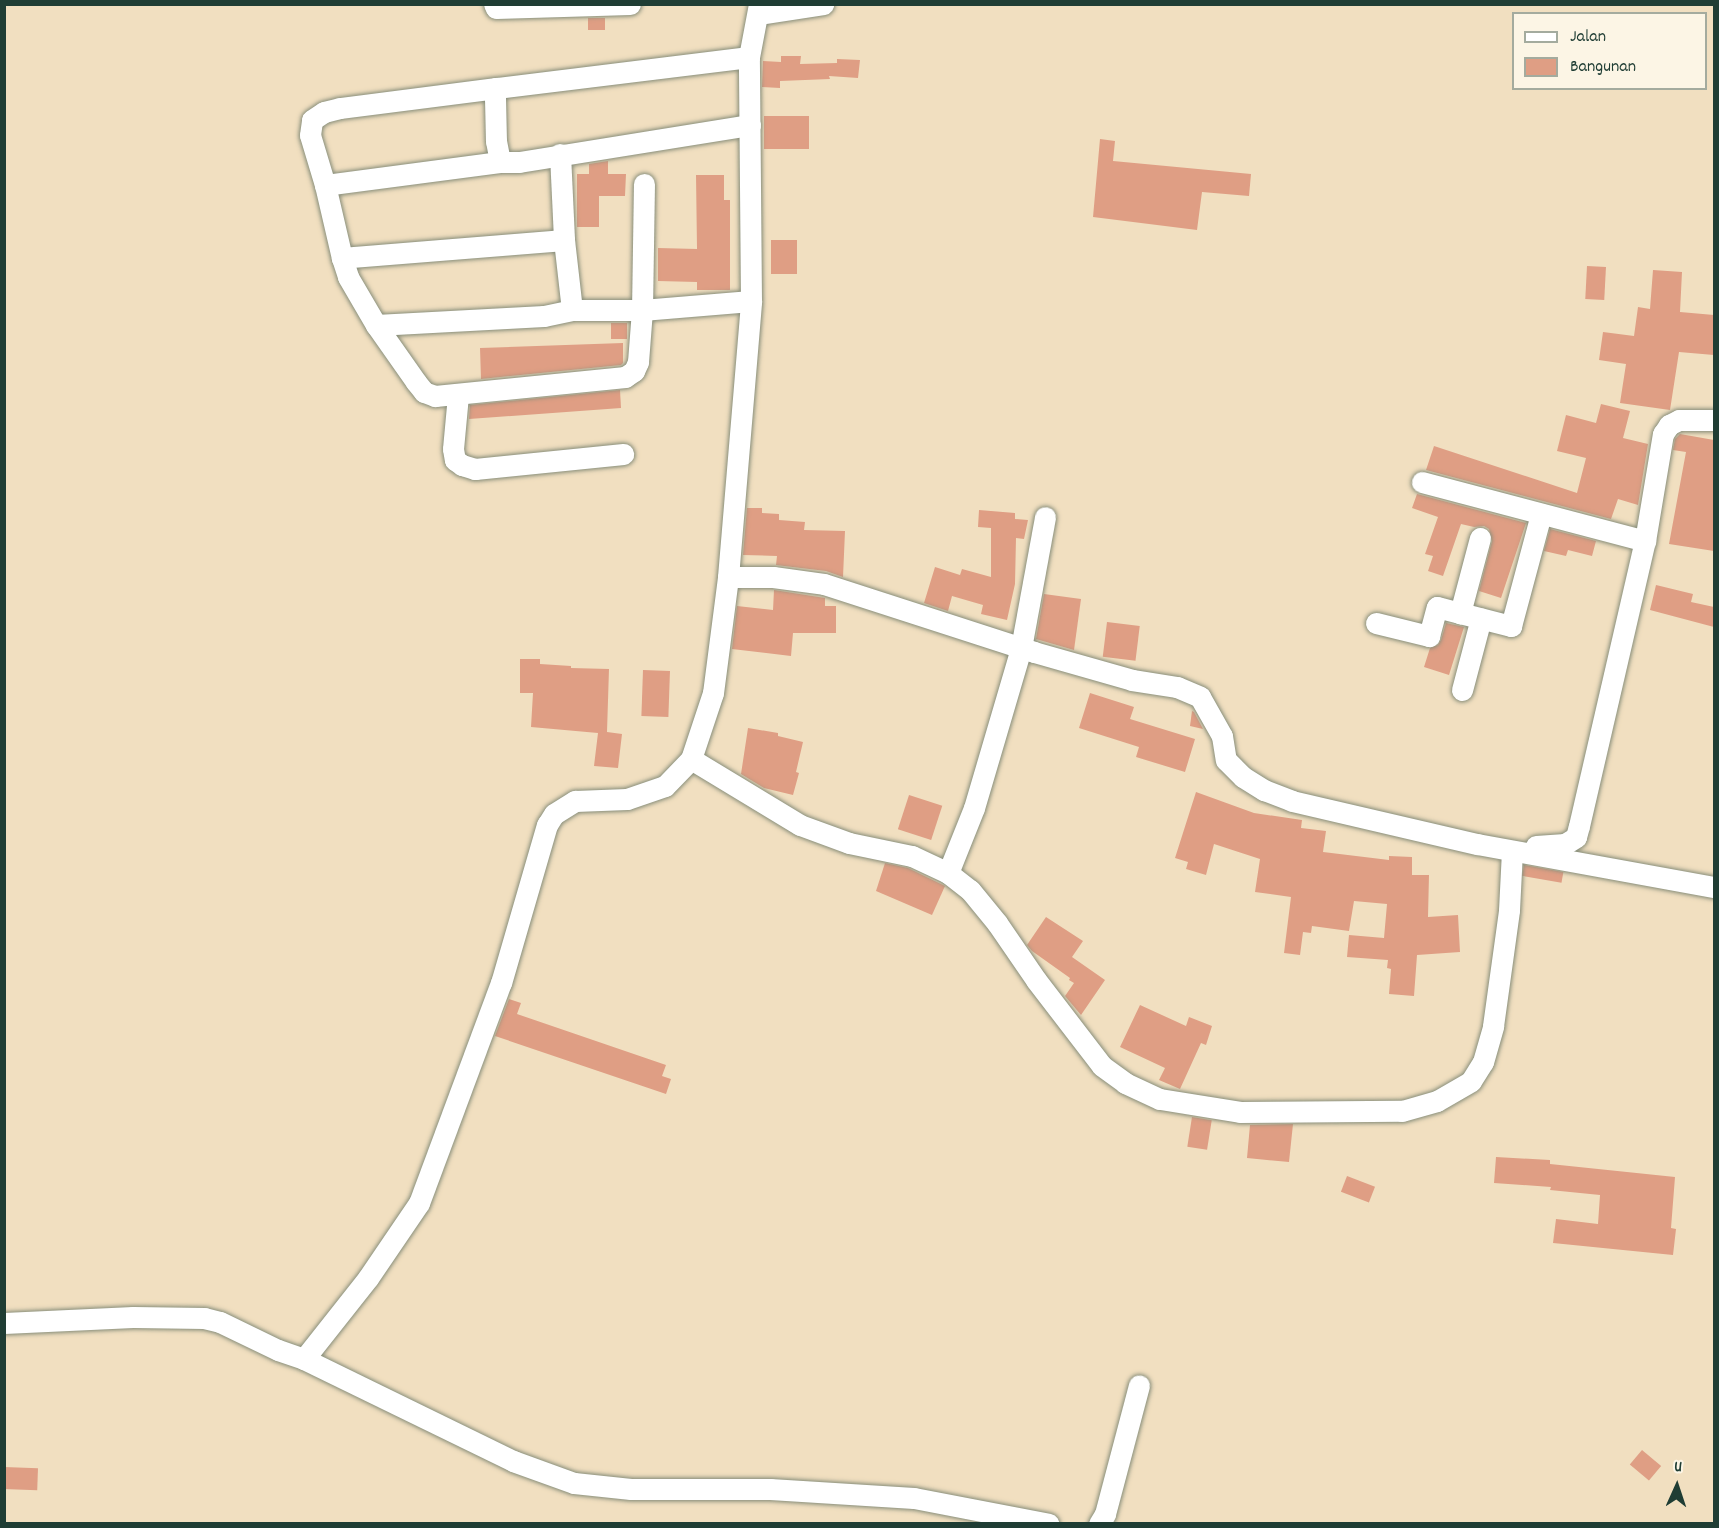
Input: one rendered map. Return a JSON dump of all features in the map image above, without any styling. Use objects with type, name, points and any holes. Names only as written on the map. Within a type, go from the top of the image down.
[{"type":"street","points":[[494,4],[496,8],[630,4]]},
{"type":"street","points":[[304,1359],[368,1278],[419,1203],[501,983],[547,825],[554,814],[575,801],[627,799],[665,786],[691,759],[712,693],[728,577],[751,302],[749,57],[759,9],[824,4]]},
{"type":"street","points":[[644,184],[642,310],[638,362],[634,371],[625,377],[435,396],[424,392],[376,325],[348,277],[310,135],[312,120],[324,112],[340,108],[749,57]]},
{"type":"street","points":[[496,88],[496,141],[500,162]]},
{"type":"street","points":[[325,185],[560,154],[750,125]]},
{"type":"street","points":[[560,154],[564,240],[572,310]]},
{"type":"street","points":[[342,258],[564,240]]},
{"type":"street","points":[[376,325],[544,316],[572,310],[642,310],[751,302]]},
{"type":"street","points":[[458,395],[453,449],[455,460],[462,465],[475,469],[623,454]]},
{"type":"street","points":[[1512,851],[1527,846],[1559,846],[1576,837],[1645,541],[1666,429],[1679,420],[1714,420]]},
{"type":"street","points":[[1422,482],[1645,541]]},
{"type":"street","points":[[1376,622],[1430,636],[1437,607],[1511,626],[1541,514]]},
{"type":"street","points":[[948,873],[974,808],[1021,648],[1045,518]]},
{"type":"street","points":[[1460,612],[1480,538]]},
{"type":"street","points":[[728,577],[773,577],[824,584],[1021,648],[1132,680],[1177,687],[1200,697],[1222,736],[1226,760],[1243,777],[1264,790],[1292,801],[1512,851],[1714,887]]},
{"type":"street","points":[[1462,690],[1481,618]]},
{"type":"street","points":[[691,759],[800,825],[849,843],[912,856],[948,873],[970,890],[997,923],[1036,980],[1102,1066],[1125,1083],[1160,1100],[1240,1112],[1402,1111],[1437,1101],[1471,1081],[1483,1062],[1493,1026],[1509,910],[1512,851]]},
{"type":"street","points":[[4,1323],[133,1317],[204,1318],[220,1322],[278,1350],[304,1359],[513,1461],[574,1483],[631,1489],[770,1488],[914,1498],[1049,1524]]},
{"type":"street","points":[[1099,1524],[1105,1514],[1139,1385]]},
{"type":"building","points":[[588,18],[605,18],[605,30],[588,30]]},
{"type":"building","points":[[781,56],[801,56],[800,64],[837,63],[837,59],[860,60],[858,78],[829,76],[830,79],[780,81],[780,88],[762,87],[763,61],[781,62]]},
{"type":"building","points":[[764,116],[809,116],[809,149],[764,149]]},
{"type":"building","points":[[1100,139],[1115,141],[1113,161],[1251,174],[1249,196],[1202,192],[1197,230],[1093,217]]},
{"type":"building","points":[[608,161],[608,174],[626,174],[625,196],[599,196],[599,227],[577,227],[577,174],[589,174],[589,164]]},
{"type":"building","points":[[696,175],[724,175],[724,200],[730,200],[730,290],[697,290],[697,282],[658,281],[658,248],[697,249]]},
{"type":"building","points":[[771,240],[797,240],[797,274],[771,274]]},
{"type":"building","points":[[1587,266],[1606,267],[1604,300],[1585,299]]},
{"type":"building","points":[[1653,270],[1682,272],[1680,312],[1714,315],[1714,355],[1679,352],[1670,410],[1620,403],[1626,364],[1599,360],[1603,332],[1634,336],[1638,307],[1650,309]]},
{"type":"building","points":[[611,323],[627,323],[627,339],[611,339]]},
{"type":"building","points":[[623,343],[623,363],[621,365],[481,379],[480,348]]},
{"type":"building","points":[[620,390],[621,408],[469,419],[470,405]]},
{"type":"building","points":[[1601,404],[1630,411],[1623,438],[1648,444],[1638,505],[1618,499],[1611,519],[1426,470],[1434,446],[1577,493],[1586,458],[1557,451],[1566,415],[1596,423]]},
{"type":"building","points":[[1680,434],[1714,440],[1714,551],[1669,544],[1686,452],[1673,450],[1675,439]]},
{"type":"building","points":[[1417,494],[1526,523],[1501,598],[1479,591],[1492,541],[1489,529],[1484,526],[1474,527],[1461,524],[1443,576],[1428,571],[1433,556],[1425,554],[1438,517],[1412,508]]},
{"type":"building","points":[[747,508],[762,508],[762,513],[779,514],[779,520],[805,522],[804,530],[845,531],[843,577],[826,571],[776,565],[777,556],[743,555]]},
{"type":"building","points":[[979,510],[1015,513],[1015,519],[1028,520],[1024,539],[1016,538],[1015,584],[1007,620],[981,614],[983,605],[952,596],[948,611],[924,603],[935,567],[960,575],[962,569],[991,577],[991,528],[978,527]]},
{"type":"building","points":[[1550,529],[1596,541],[1592,556],[1568,550],[1566,556],[1544,551]]},
{"type":"building","points":[[1656,585],[1693,594],[1691,602],[1714,607],[1714,627],[1650,610]]},
{"type":"building","points":[[774,590],[825,598],[825,606],[836,606],[836,633],[793,633],[791,656],[732,649],[737,606],[773,610]]},
{"type":"building","points":[[1044,594],[1081,599],[1074,650],[1036,639]]},
{"type":"building","points":[[1107,622],[1140,626],[1135,661],[1103,657]]},
{"type":"building","points":[[1446,623],[1464,627],[1449,675],[1424,667],[1430,648],[1438,645],[1441,640]]},
{"type":"building","points":[[520,659],[540,659],[540,664],[571,666],[571,668],[609,669],[607,732],[622,734],[618,768],[594,766],[598,733],[531,727],[533,693],[520,693]]},
{"type":"building","points":[[643,670],[670,671],[668,717],[641,716]]},
{"type":"building","points":[[1090,693],[1134,707],[1130,719],[1195,739],[1185,772],[1136,757],[1139,747],[1079,728]]},
{"type":"building","points":[[1192,711],[1194,712],[1203,729],[1190,726]]},
{"type":"building","points":[[748,728],[778,733],[778,736],[803,742],[796,772],[799,773],[793,795],[764,788],[741,774]]},
{"type":"building","points":[[1196,792],[1254,813],[1302,820],[1301,828],[1326,831],[1323,852],[1389,860],[1389,856],[1412,857],[1412,875],[1429,875],[1428,917],[1458,915],[1460,952],[1417,955],[1414,996],[1389,994],[1391,969],[1387,968],[1388,960],[1347,957],[1349,935],[1384,938],[1387,904],[1354,901],[1349,931],[1312,926],[1311,933],[1303,932],[1300,955],[1284,953],[1291,897],[1255,892],[1260,859],[1214,844],[1206,875],[1186,869],[1188,862],[1175,858]]},
{"type":"building","points":[[909,795],[942,806],[931,840],[898,829]]},
{"type":"building","points":[[885,863],[908,868],[945,886],[932,915],[876,891]]},
{"type":"building","points":[[1524,865],[1563,872],[1561,883],[1522,876]]},
{"type":"building","points":[[1046,917],[1083,941],[1072,957],[1105,980],[1081,1015],[1065,996],[1074,983],[1027,945]]},
{"type":"building","points":[[509,999],[521,1003],[517,1014],[666,1065],[662,1076],[671,1079],[666,1094],[495,1036]]},
{"type":"building","points":[[1140,1005],[1186,1026],[1189,1017],[1212,1026],[1206,1045],[1201,1043],[1180,1089],[1159,1080],[1165,1068],[1120,1047]]},
{"type":"building","points":[[1192,1117],[1212,1120],[1207,1150],[1187,1147]]},
{"type":"building","points":[[1293,1124],[1289,1162],[1247,1158],[1250,1125]]},
{"type":"building","points":[[1496,1157],[1550,1160],[1550,1164],[1675,1177],[1671,1228],[1676,1229],[1673,1255],[1553,1243],[1556,1219],[1598,1224],[1600,1195],[1550,1190],[1551,1187],[1494,1183]]},
{"type":"building","points":[[1347,1176],[1375,1187],[1369,1203],[1341,1192]]},
{"type":"building","points":[[1642,1450],[1661,1466],[1649,1481],[1630,1465]]},
{"type":"building","points":[[4,1467],[38,1468],[37,1490],[4,1489]]}]
